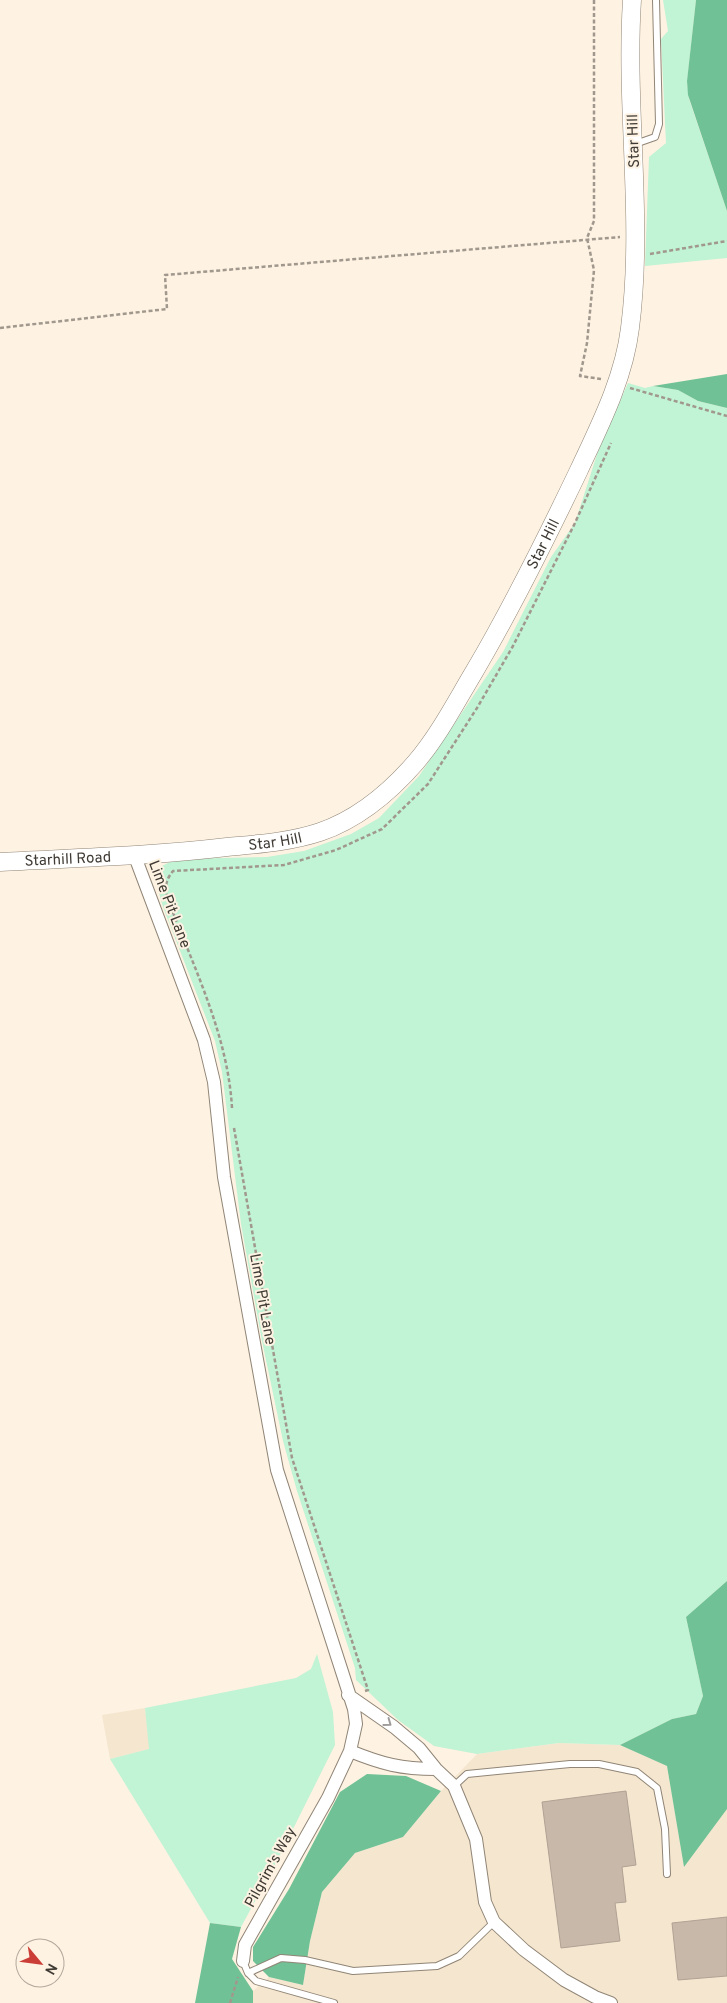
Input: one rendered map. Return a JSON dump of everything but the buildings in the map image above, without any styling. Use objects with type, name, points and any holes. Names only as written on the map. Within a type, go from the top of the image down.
[{"type":"street","name":"Star Hill","points":[[134,854],[199,850],[283,841],[322,831],[362,812],[389,791],[418,760],[441,727],[492,640],[543,546],[590,447],[624,386],[630,330],[634,257],[630,33],[632,0]]},
{"type":"street","name":"Starhill Road","points":[[0,862],[134,854]]},
{"type":"street","name":"Lime Pit Lane","points":[[134,854],[204,1040],[214,1082],[224,1177],[277,1470],[354,1710],[356,1724],[350,1751]]},
{"type":"street","points":[[348,1695],[394,1727],[419,1748],[436,1769],[454,1786],[476,1839],[485,1902],[494,1922],[524,1950],[564,1980],[595,1997],[611,2003]]},
{"type":"street","points":[[350,1751],[381,1764],[408,1769],[436,1769]]},
{"type":"street","name":"Pilgrim's Way","points":[[243,1961],[245,1945],[328,1798],[350,1751]]},
{"type":"lane","points":[[633,144],[655,137],[659,124],[656,0]]},
{"type":"lane","points":[[454,1786],[467,1774],[570,1764],[599,1764],[637,1772],[657,1788],[665,1829],[667,1874]]},
{"type":"lane","points":[[248,1973],[281,1958],[304,1960],[353,1971],[437,1966],[459,1956],[494,1922]]},
{"type":"lane","points":[[243,1961],[248,1973],[256,1980],[334,2003]]},
{"type":"path","points":[[594,0],[594,221],[587,238],[594,270],[587,343],[580,376],[624,386],[727,416]]},
{"type":"path","points":[[0,328],[167,309],[165,275],[587,238],[634,236]]},
{"type":"path","points":[[634,257],[727,241]]},
{"type":"path","points":[[624,386],[629,396]]},
{"type":"path","points":[[232,1109],[230,1079],[217,1028],[169,902],[166,880],[173,872],[284,865],[336,850],[382,829],[422,790],[428,784],[477,708],[513,646],[575,523],[613,438]]},
{"type":"path","points":[[234,1128],[292,1458],[368,1690],[348,1695]]},
{"type":"path","points":[[230,2003],[243,1961]]},
{"type":"shaded area","points":[[145,1708],[150,1749],[110,1759],[102,1715]]},
{"type":"shaded area","points":[[559,1743],[620,1745],[667,1766],[684,1867],[727,1809],[727,2003],[253,2003],[253,1991],[269,1977],[303,1985],[310,1941],[322,1892],[355,1853],[403,1837],[441,1791],[477,1754]]},
{"type":"green space","points":[[663,0],[696,0],[687,82],[689,99],[727,211],[727,258],[645,266],[649,157],[666,143],[661,39],[668,31]]},
{"type":"green space","points":[[696,0],[727,0],[727,211],[688,95],[687,81]]},
{"type":"green space","points":[[727,374],[727,408],[698,401],[678,390],[653,386]]},
{"type":"green space","points":[[628,383],[645,388],[653,386],[678,390],[698,401],[727,408],[727,1581],[686,1617],[703,1696],[696,1714],[672,1719],[620,1745],[559,1743],[477,1754],[434,1746],[398,1720],[356,1680],[355,1668],[297,1491],[283,1441],[262,1341],[241,1224],[222,1072],[215,1041],[163,907],[155,879],[162,866],[176,859],[267,857],[304,851],[351,834],[379,818],[419,776],[503,652],[551,557],[575,523],[599,448]]},
{"type":"green space","points":[[727,1581],[727,1809],[684,1867],[667,1766],[620,1745],[672,1719],[696,1714],[703,1696],[686,1617]]},
{"type":"green space","points":[[317,1654],[333,1712],[335,1745],[277,1861],[241,1927],[210,1923],[110,1759],[149,1749],[145,1708],[296,1678],[311,1669]]},
{"type":"green space","points":[[367,1774],[406,1776],[441,1791],[403,1837],[355,1853],[322,1892],[310,1941],[303,1985],[269,1977],[253,1961],[253,1947],[289,1889],[340,1792]]},
{"type":"green space","points":[[210,1923],[241,1927],[232,1959],[253,1991],[253,2003],[195,2003]]}]
